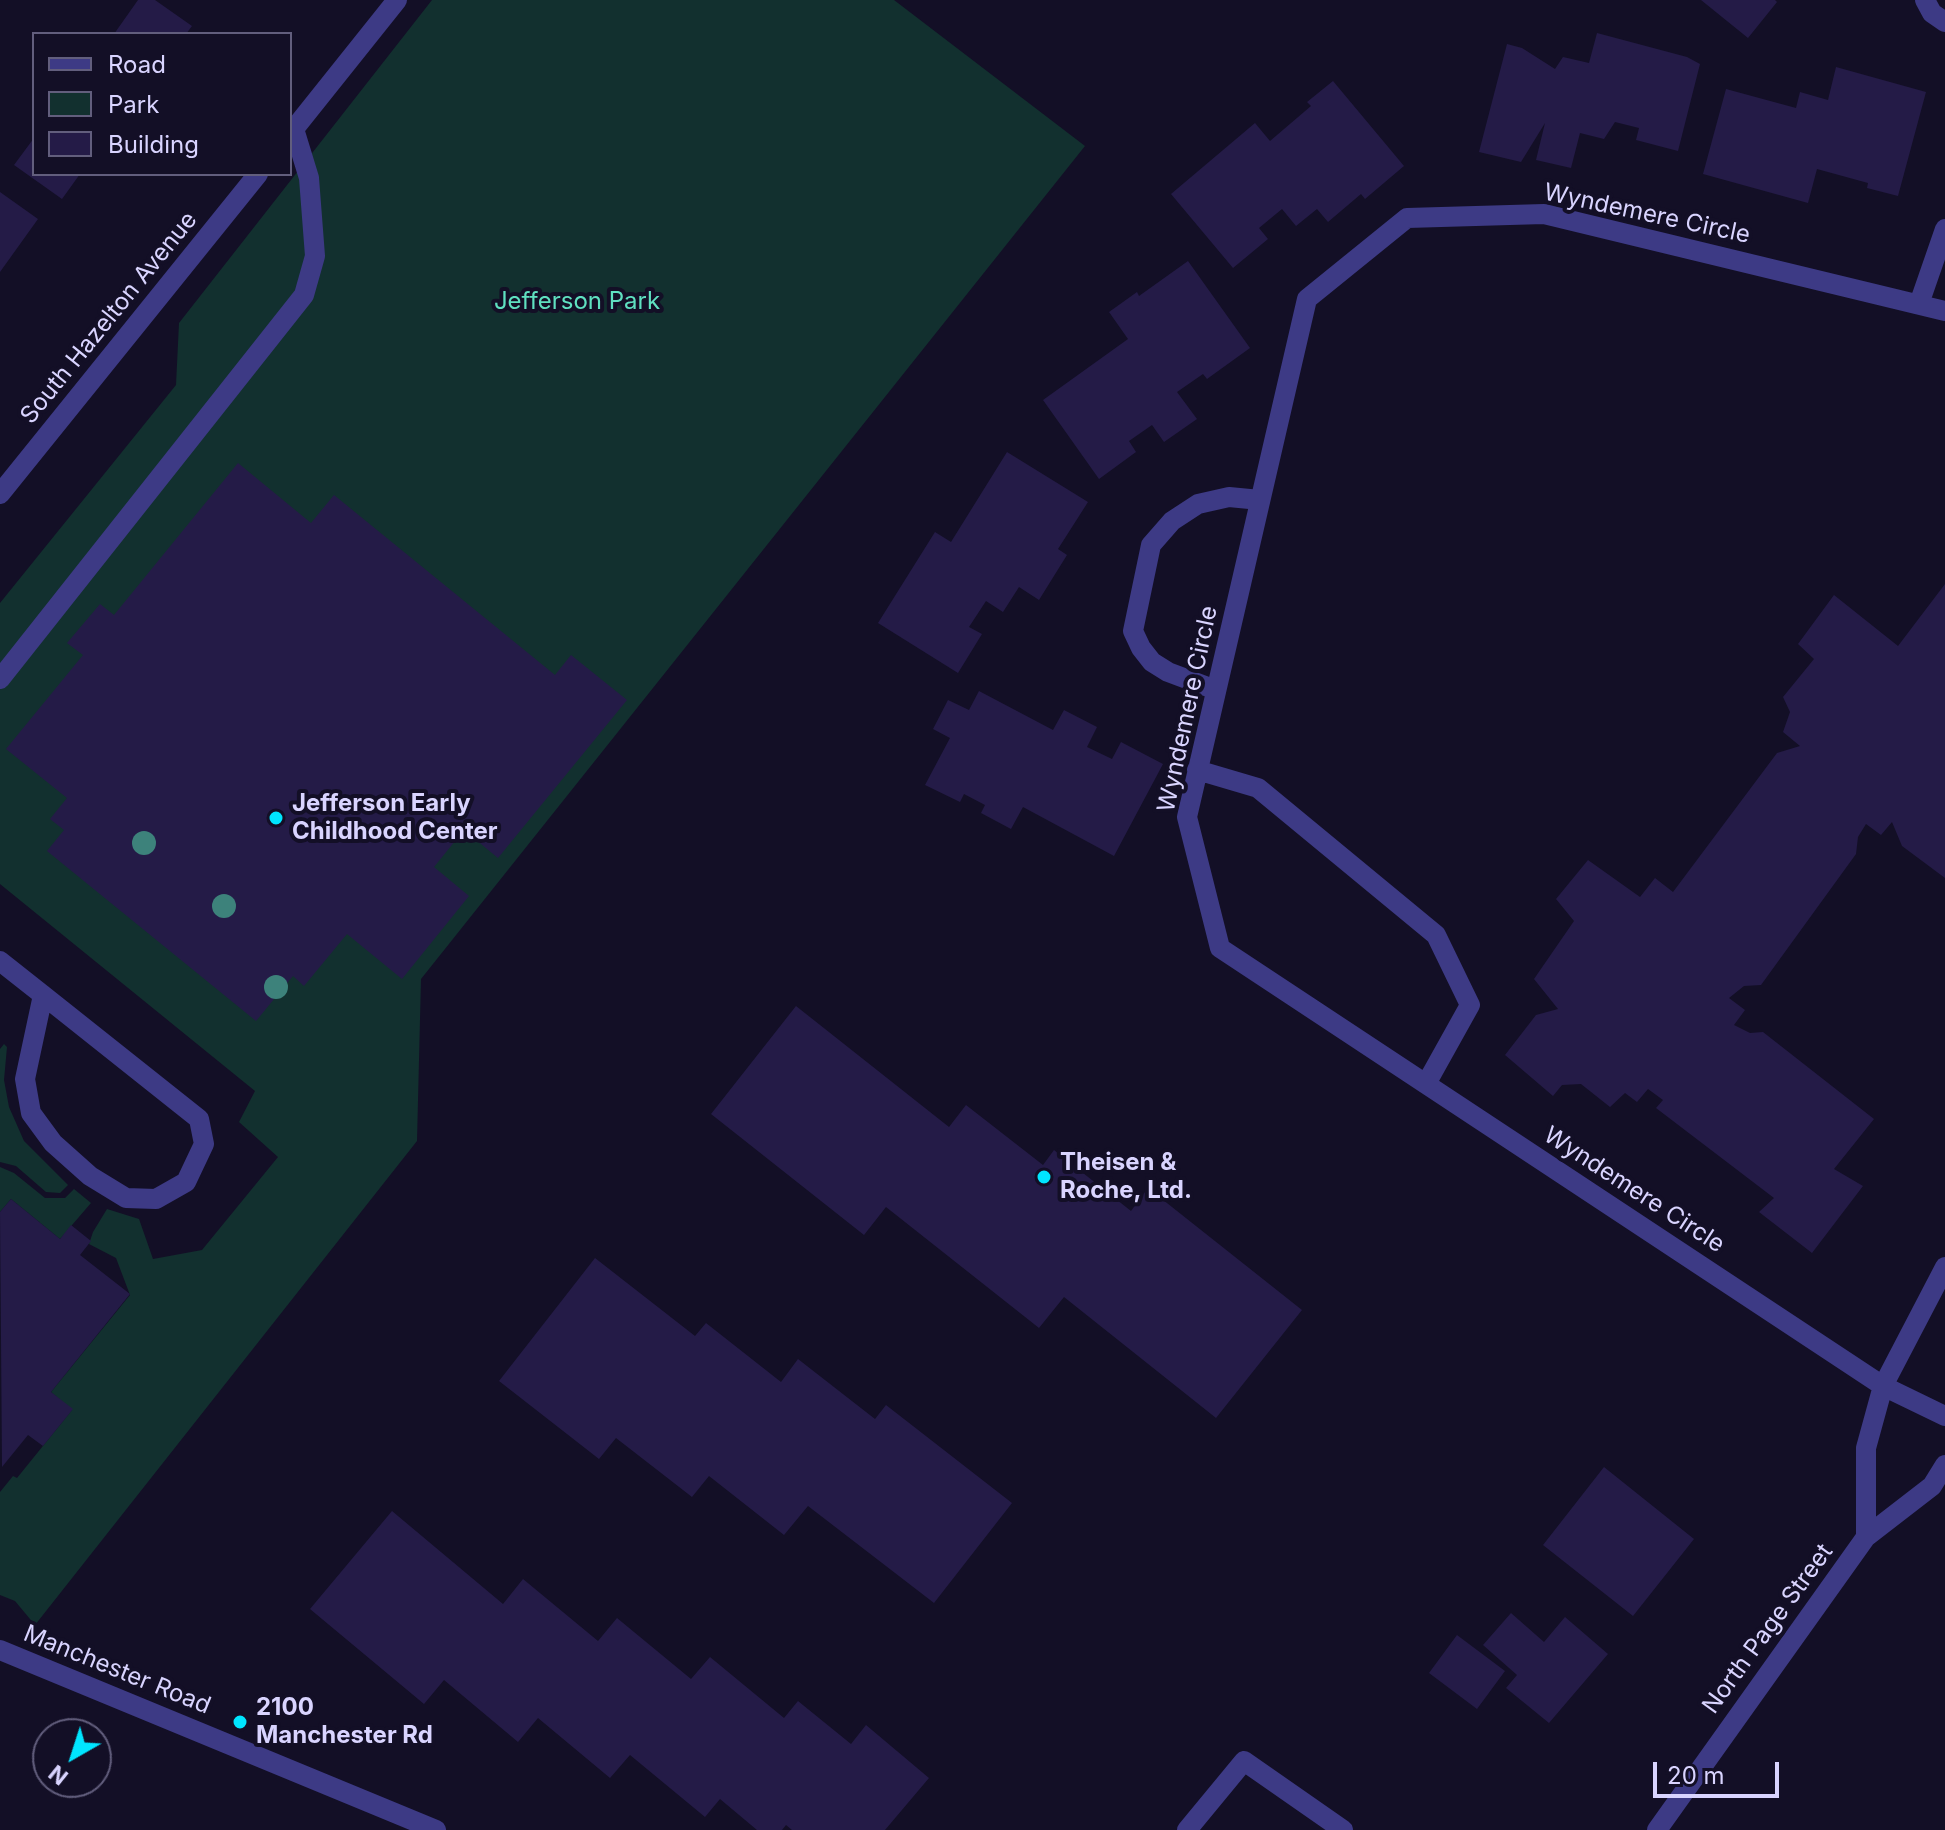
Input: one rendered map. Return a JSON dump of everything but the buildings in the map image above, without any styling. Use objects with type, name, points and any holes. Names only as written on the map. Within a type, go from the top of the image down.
[{"type":"street","points":[[0,679],[304,295],[315,256],[309,178],[292,132],[397,0]]},
{"type":"street","points":[[1925,0],[1932,13],[1945,22]]},
{"type":"street","name":"South Hazelton Avenue","points":[[0,494],[256,176]]},
{"type":"street","name":"Wyndemere Circle","points":[[1945,311],[1544,214],[1407,218],[1307,299],[1187,817],[1220,948],[1883,1386],[1945,1416]]},
{"type":"street","points":[[1919,304],[1945,229]]},
{"type":"street","points":[[1216,690],[1152,662],[1133,631],[1151,545],[1172,521],[1198,504],[1229,497],[1260,500]]},
{"type":"street","points":[[1197,770],[1258,788],[1436,935],[1470,1005],[1426,1084]]},
{"type":"street","points":[[0,961],[43,995],[199,1119],[204,1144],[186,1182],[156,1199],[126,1198],[90,1176],[53,1143],[31,1113],[25,1079],[43,995]]},
{"type":"street","name":"North Page Street","points":[[1866,1537],[1866,1448],[1883,1386],[1945,1267]]},
{"type":"street","name":"North Page Street","points":[[1657,1830],[1866,1537],[1932,1486],[1945,1465]]},
{"type":"street","name":"Manchester Road","points":[[0,1650],[436,1830]]},
{"type":"street","points":[[1187,1830],[1244,1761],[1343,1830]]},
{"type":"green space","name":"Jefferson Park","points":[[432,0],[894,0],[1085,146],[421,979],[417,1141],[35,1625],[15,1601],[0,1595],[0,1492],[13,1476],[17,1478],[72,1410],[51,1392],[130,1295],[116,1258],[89,1244],[93,1232],[107,1209],[139,1219],[153,1259],[202,1250],[278,1157],[239,1122],[255,1091],[0,884],[0,603],[176,385],[179,323]]},
{"type":"green space","points":[[4,1044],[7,1047],[4,1080],[9,1107],[24,1141],[68,1185],[60,1193],[46,1192],[16,1166],[0,1162],[0,1049]]},
{"type":"green space","points":[[0,1167],[14,1173],[45,1198],[65,1198],[74,1189],[91,1203],[60,1239],[11,1199],[0,1212]]},
{"type":"place","name":"Jefferson Early Childhood Center","points":[[276,818]]},
{"type":"place","name":"Theisen & Roche, Ltd.","points":[[1044,1177]]},
{"type":"place","name":"2100 Manchester Rd","points":[[240,1722]]}]
